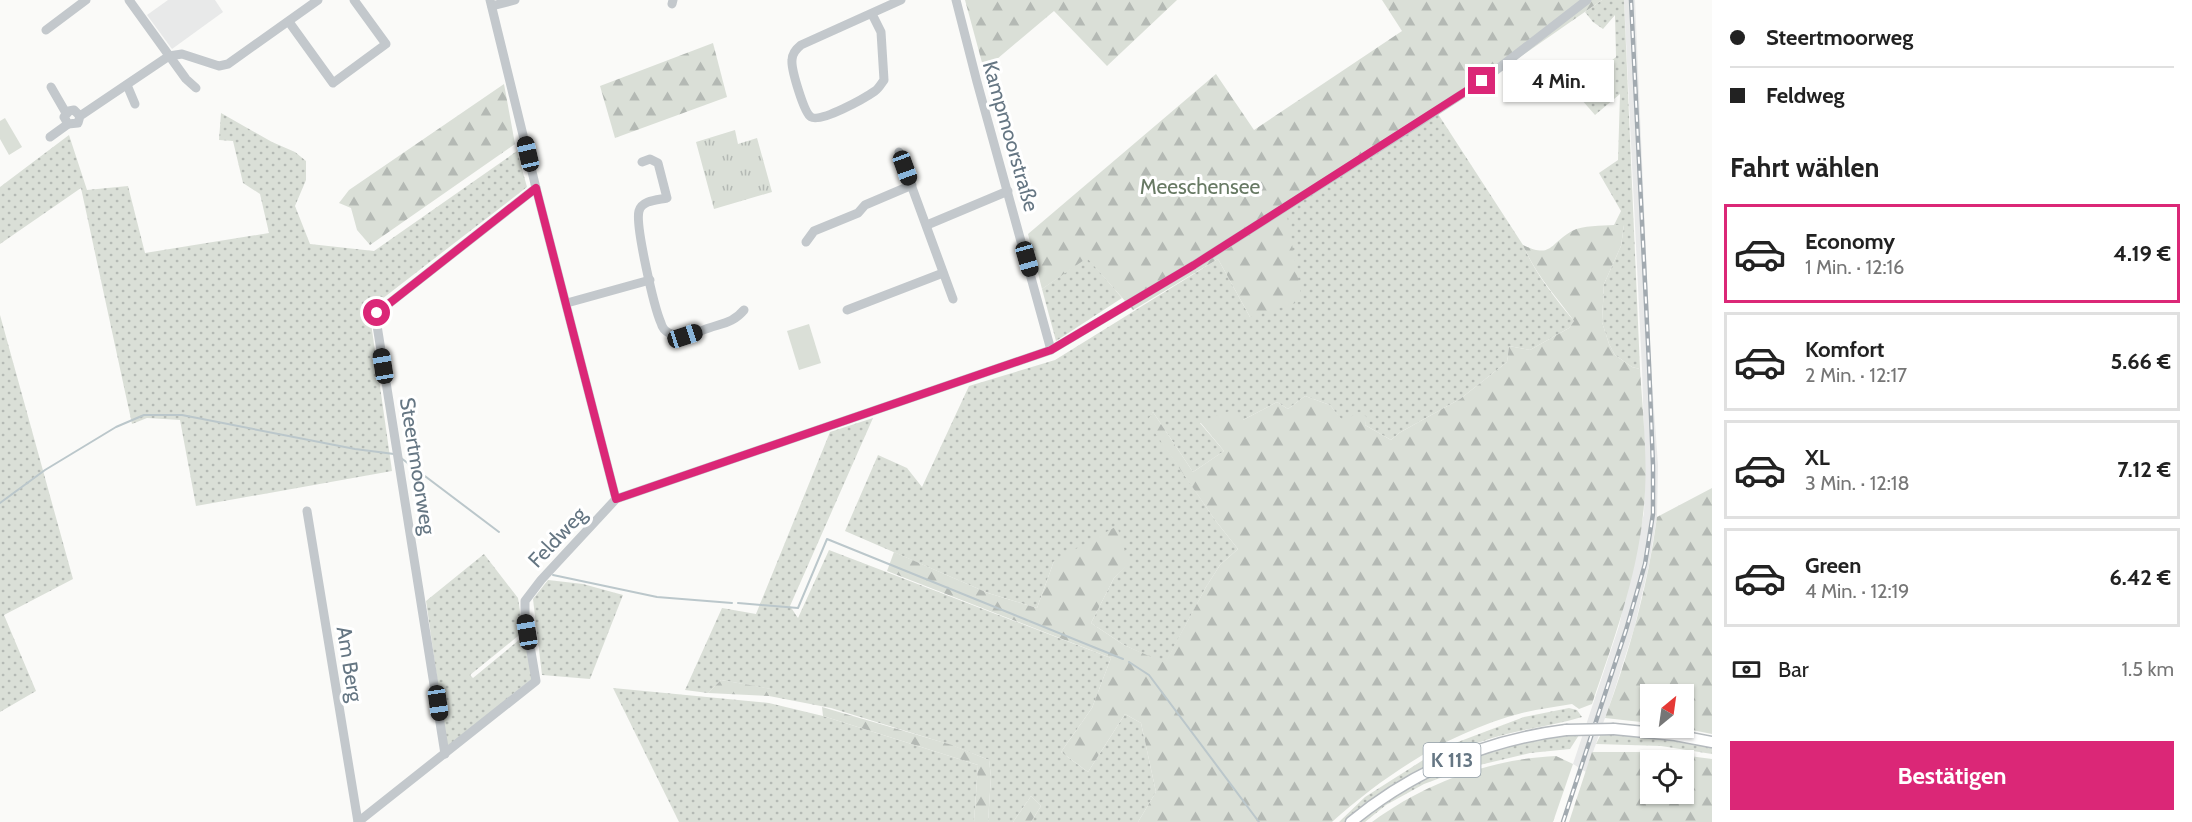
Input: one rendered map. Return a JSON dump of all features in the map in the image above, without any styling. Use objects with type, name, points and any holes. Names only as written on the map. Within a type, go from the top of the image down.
[{"type":"main road","name":"K 113","points":[[1351,822],[1402,785],[1442,764],[1509,740],[1566,730],[1614,729],[1654,732],[1712,742]]},
{"type":"street","points":[[46,30],[86,0]]},
{"type":"street","points":[[129,0],[186,79],[196,88]]},
{"type":"street","points":[[50,137],[68,124],[78,123],[80,117],[169,56],[182,54],[219,66],[228,64],[318,0]]},
{"type":"street","points":[[288,22],[333,83],[386,44],[354,0]]},
{"type":"street","points":[[515,0],[491,3],[616,499]]},
{"type":"street","points":[[872,14],[881,32],[884,80],[873,92],[839,111],[817,119],[809,116],[804,109],[792,68],[794,51],[801,45],[901,0]]},
{"type":"street","name":"Kampmoorstraße","points":[[956,0],[976,82],[1051,350]]},
{"type":"street","name":"Feldweg","points":[[358,822],[536,681],[525,616],[525,601],[541,580],[616,499],[1051,350],[1194,265],[1482,81],[1587,0]]},
{"type":"street","points":[[127,85],[135,104]]},
{"type":"street","points":[[51,87],[66,113],[64,117],[68,124]]},
{"type":"street","points":[[66,113],[74,110],[80,117]]},
{"type":"street","points":[[899,152],[953,299]]},
{"type":"street","points":[[642,162],[650,159],[658,163],[667,198],[645,203],[639,210],[640,230],[661,324],[671,335],[685,336],[736,320],[744,310]]},
{"type":"street","points":[[806,242],[814,231],[858,213],[865,205],[912,185]]},
{"type":"street","name":"Steertmoorweg","points":[[445,754],[377,313],[536,188]]},
{"type":"street","points":[[927,225],[1008,191]]},
{"type":"street","points":[[847,310],[943,273]]},
{"type":"street","points":[[567,303],[650,279]]},
{"type":"street","name":"Am Berg","points":[[307,511],[358,822]]},
{"type":"shaded area","points":[[168,0],[215,0],[223,12],[172,49],[147,15]]},
{"type":"shaded area","points":[[1624,0],[1635,0],[1651,368],[1658,465],[1657,517],[1649,565],[1634,629],[1586,772],[1573,764],[1619,626],[1644,513],[1642,369]]},
{"type":"green space","points":[[965,0],[1177,0],[1107,66],[1054,11],[984,70]]},
{"type":"green space","name":"Meeschensee","points":[[1382,0],[1602,0],[1438,114],[1286,210],[1302,301],[1250,317],[1218,259],[1133,310],[1087,258],[1042,289],[1028,234],[1216,74],[1254,130],[1402,31]]},
{"type":"green space","points":[[1602,0],[1624,0],[1640,369],[1632,367],[1615,355],[1602,322],[1604,284],[1621,246],[1624,225],[1614,225],[1621,211],[1599,173],[1618,160],[1620,94],[1595,115],[1574,91],[1616,57],[1615,15],[1603,29],[1585,12]]},
{"type":"green space","points":[[713,43],[727,97],[615,138],[600,86]]},
{"type":"green space","points":[[504,84],[515,144],[370,245],[357,230],[351,208],[339,203],[349,190]]},
{"type":"green space","points":[[221,113],[272,142],[295,152],[306,161],[306,180],[295,206],[310,244],[374,251],[517,151],[527,187],[369,309],[392,471],[196,506],[180,420],[147,418],[132,424],[81,188],[0,244],[0,187],[69,135],[87,190],[128,186],[145,253],[269,233],[260,194],[243,183],[233,141],[219,140]]},
{"type":"green space","points":[[1438,114],[1523,245],[1539,275],[1574,321],[1569,328],[1530,350],[1509,346],[1507,362],[1460,399],[1399,433],[1391,440],[1365,425],[1366,417],[1343,422],[1330,405],[1305,396],[1288,409],[1277,402],[1243,420],[1200,423],[1224,451],[1193,472],[1153,412],[1148,421],[1215,520],[1238,549],[1220,565],[1206,587],[1165,664],[1124,645],[1091,623],[1114,578],[1128,564],[1054,561],[1037,608],[988,593],[845,531],[878,455],[907,468],[922,487],[969,386],[1055,360],[1218,259],[1250,317],[1286,210]]},
{"type":"green space","points":[[5,118],[22,147],[9,155],[0,139],[0,121]]},
{"type":"green space","points":[[735,130],[738,144],[757,138],[772,192],[714,209],[696,142]]},
{"type":"green space","points":[[1624,225],[1621,246],[1604,284],[1602,322],[1615,355],[1632,367],[1640,369],[1645,442],[1645,497],[1640,539],[1629,587],[1592,704],[1579,709],[1572,704],[1528,712],[1470,731],[1397,771],[1332,822],[1138,822],[1156,792],[1141,723],[1125,714],[1088,772],[1061,752],[1092,708],[1111,658],[887,571],[894,552],[988,593],[1037,608],[1054,561],[1117,526],[1129,564],[1114,578],[1091,623],[1124,645],[1165,663],[1220,565],[1238,549],[1215,520],[1147,421],[1153,412],[1193,472],[1224,451],[1200,422],[1235,409],[1243,420],[1277,402],[1288,409],[1305,396],[1330,405],[1343,421],[1359,412],[1367,417],[1365,425],[1391,440],[1399,433],[1460,399],[1507,362],[1509,346],[1530,350],[1569,328],[1574,321],[1540,275],[1523,245],[1540,251],[1550,248],[1576,229]]},
{"type":"green space","points":[[1087,257],[1122,298],[1056,341],[1042,289]]},
{"type":"green space","points":[[0,315],[73,579],[4,615],[36,691],[0,712]]},
{"type":"green space","points":[[809,324],[821,363],[799,370],[787,331]]},
{"type":"green space","points":[[873,418],[790,606],[798,618],[829,550],[1111,658],[1092,708],[1061,752],[1088,772],[1125,714],[1141,723],[1156,792],[1138,822],[1031,822],[1041,806],[1031,796],[1013,822],[988,822],[991,777],[989,760],[951,745],[831,708],[769,696],[771,689],[721,680],[708,693],[685,690],[722,608],[756,614],[830,432]]},
{"type":"green space","points":[[1712,488],[1712,734],[1694,730],[1694,684],[1640,684],[1640,722],[1605,718],[1637,619],[1657,517]]},
{"type":"green space","points":[[484,554],[518,598],[523,632],[470,675],[473,678],[525,635],[533,678],[447,747],[426,601]]},
{"type":"green space","points":[[548,580],[583,584],[623,595],[590,679],[542,675],[533,599]]},
{"type":"green space","points":[[721,680],[772,689],[769,696],[708,693]]},
{"type":"green space","points":[[613,688],[769,703],[823,716],[978,765],[974,822],[679,822]]},
{"type":"green space","points":[[822,707],[952,745],[989,760],[991,777],[988,822],[974,822],[978,765],[823,716]]},
{"type":"green space","points":[[1569,708],[1577,710],[1582,717],[1503,735],[1472,745],[1414,773],[1345,822],[1339,822],[1365,797],[1442,748],[1524,717]]},
{"type":"green space","points":[[1568,733],[1579,735],[1570,749],[1530,753],[1467,768],[1424,784],[1386,805],[1365,822],[1357,822],[1422,778],[1495,747]]},
{"type":"green space","points":[[1630,733],[1640,734],[1640,738],[1664,738],[1712,745],[1712,754],[1661,746],[1596,744],[1601,734]]},
{"type":"green space","points":[[1592,752],[1640,752],[1640,804],[1694,804],[1694,757],[1712,759],[1712,822],[1569,822]]},
{"type":"green space","points":[[1556,756],[1573,764],[1553,822],[1372,822],[1414,796],[1459,776],[1507,762]]},
{"type":"green space","points":[[1031,796],[1041,806],[1031,822],[1013,822]]},
{"type":"waterway","points":[[0,503],[45,470],[116,427],[144,415],[182,415],[355,449],[394,454]]},
{"type":"waterway","points":[[401,458],[499,532]]},
{"type":"waterway","points":[[738,603],[798,608],[827,539],[1123,659]]},
{"type":"waterway","points":[[553,575],[657,597],[732,603]]},
{"type":"waterway","points":[[1129,662],[1149,675],[1259,822]]},
{"type":"railway","points":[[1563,822],[1626,630],[1645,564],[1653,514],[1649,364],[1631,0]]},
{"type":"route","points":[[377,313],[536,188],[616,499],[1051,350],[1194,265],[1482,81]]}]
